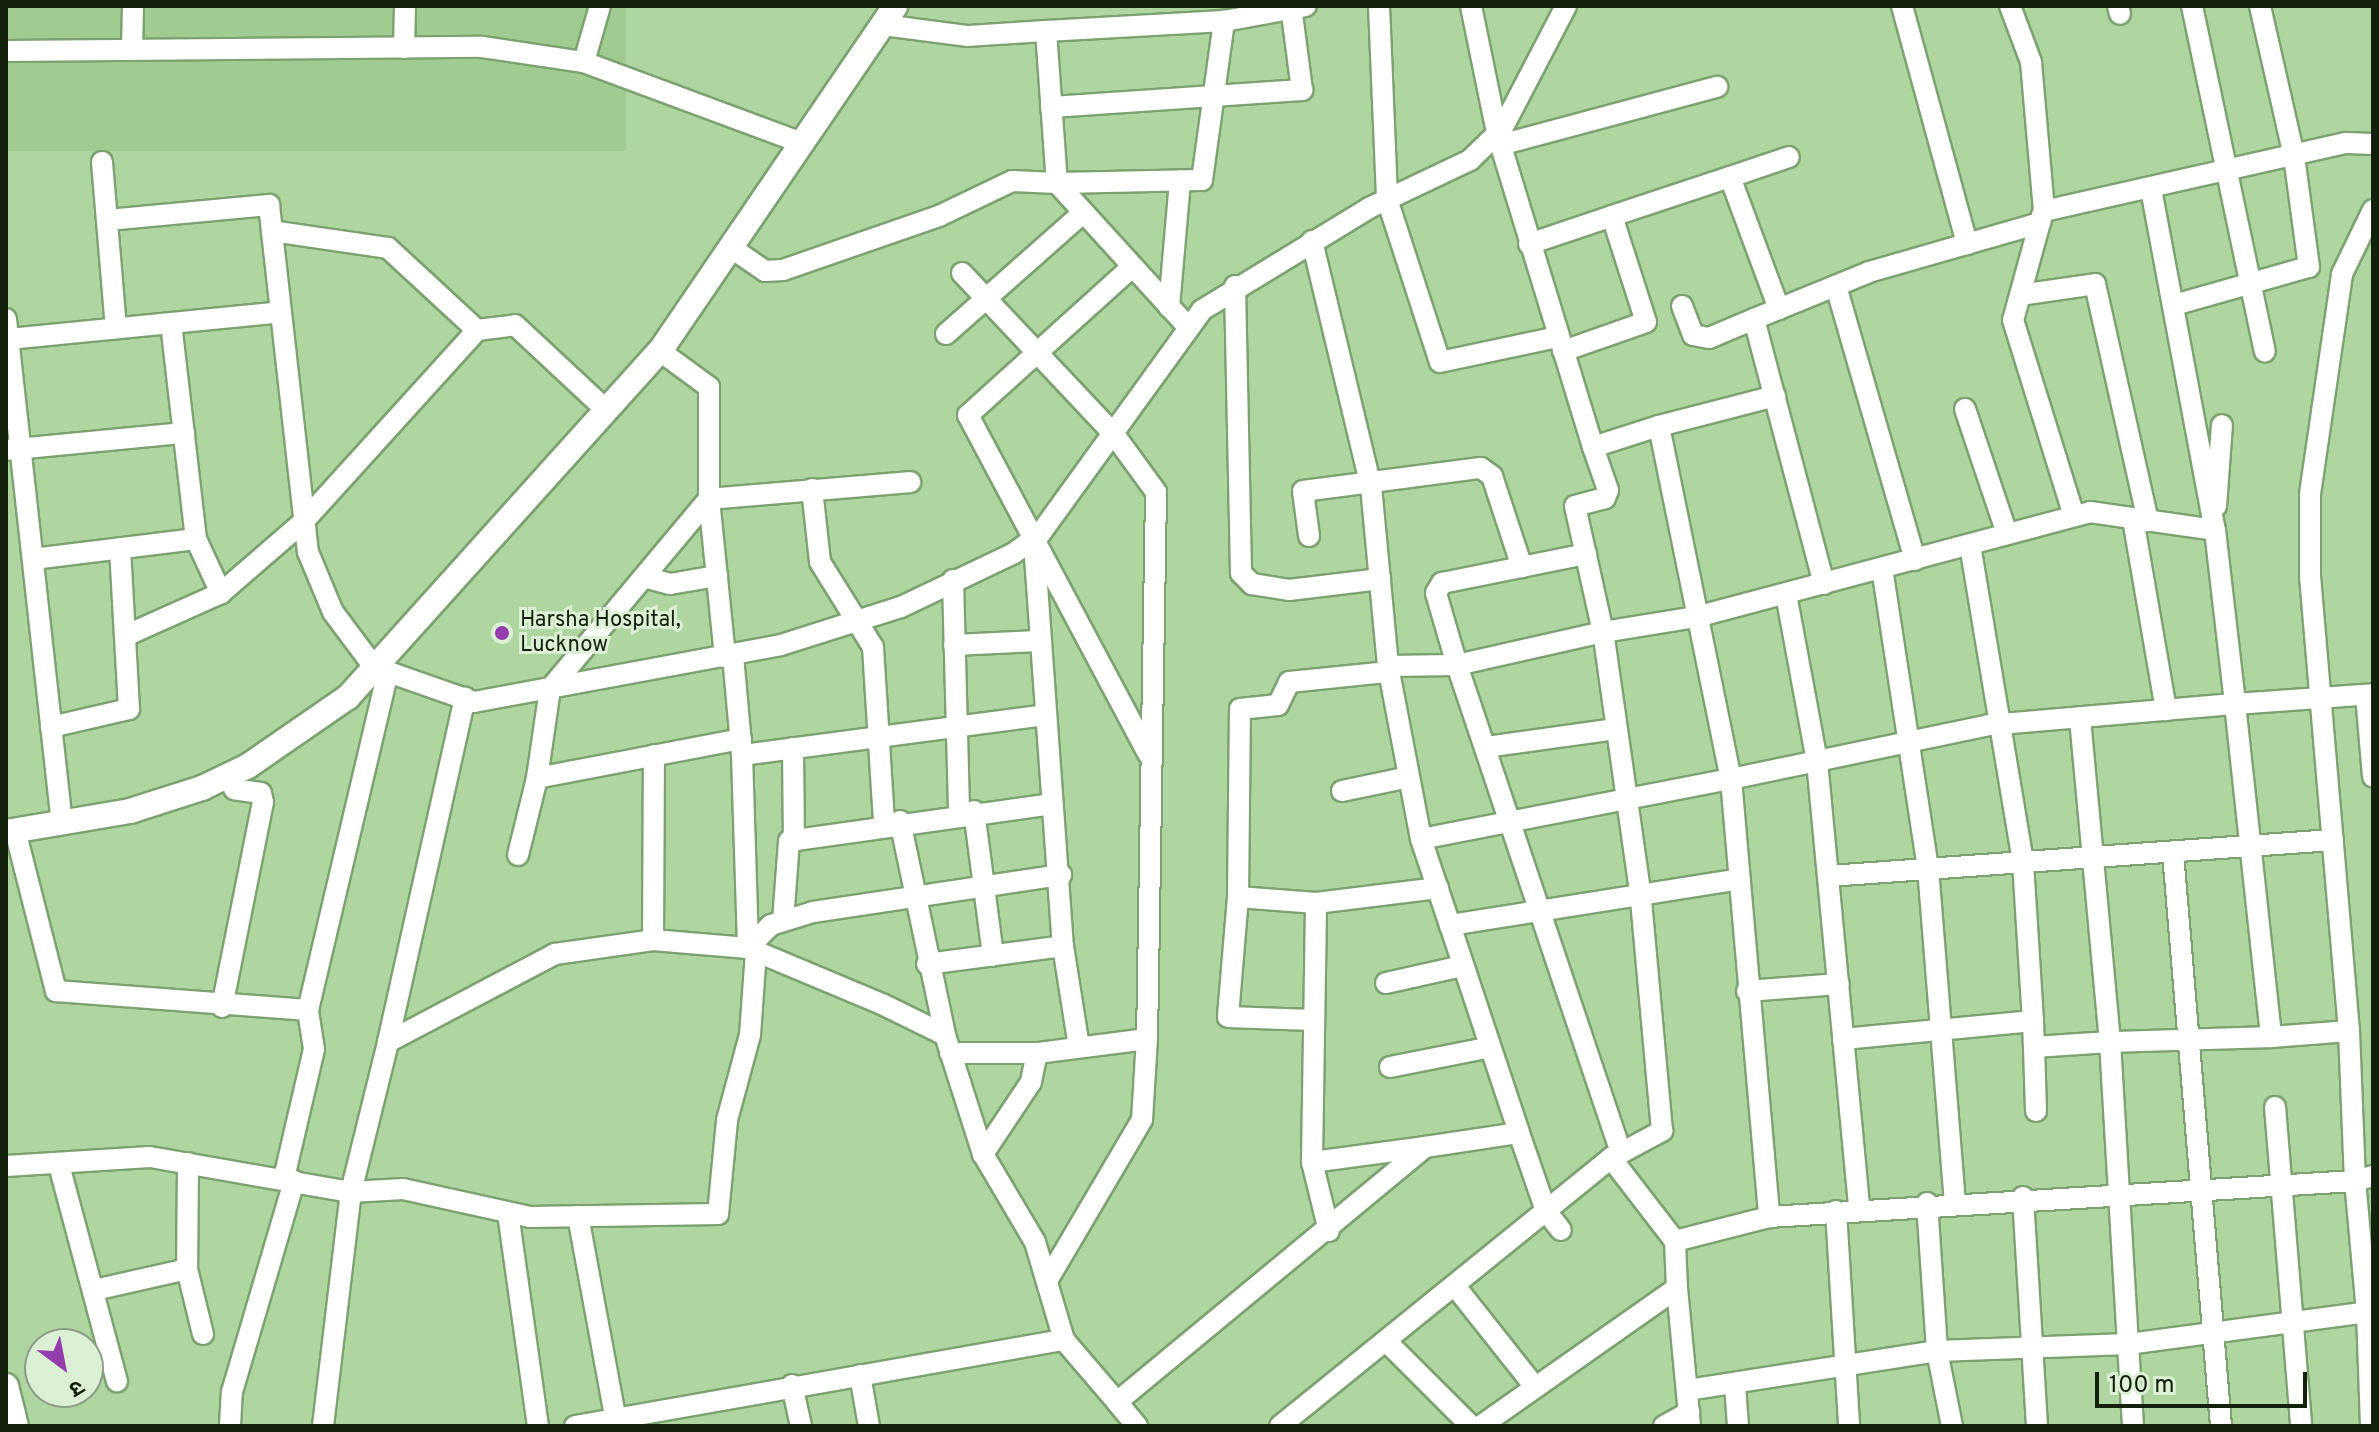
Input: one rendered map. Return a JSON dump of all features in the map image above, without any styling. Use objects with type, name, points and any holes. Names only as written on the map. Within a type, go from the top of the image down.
[{"type":"main road","points":[[10,838],[130,811],[248,766],[348,697],[381,670],[605,409],[660,351],[888,12]]},
{"type":"main road","points":[[10,838],[140,820],[234,789],[332,724],[655,371],[660,351]]},
{"type":"main road","points":[[6,1386],[16,1426]]},
{"type":"street","points":[[132,50],[133,6]]},
{"type":"street","points":[[404,48],[405,6]]},
{"type":"street","points":[[584,62],[600,6]]},
{"type":"street","points":[[1379,6],[1387,199],[1440,362],[1561,344],[1646,322],[1612,216]]},
{"type":"street","points":[[1280,1426],[1616,1155],[1662,1131],[1641,898],[1628,799],[1615,729],[1603,632],[1575,506],[1605,498],[1608,490],[1498,139],[1471,6]]},
{"type":"street","points":[[1498,139],[1566,6]]},
{"type":"street","points":[[1902,6],[1967,244]]},
{"type":"street","points":[[2010,6],[2031,62],[2042,217],[2013,320],[2074,516]]},
{"type":"street","points":[[2192,6],[2265,351]]},
{"type":"street","points":[[2178,304],[2252,288],[2309,267],[2294,156],[2260,6]]},
{"type":"street","points":[[888,12],[968,36],[1224,21],[1296,7],[1302,90],[1051,107]]},
{"type":"street","points":[[730,247],[765,271],[783,270],[939,216],[1012,181],[1202,180],[1224,21]]},
{"type":"street","points":[[1046,31],[1057,183],[1189,328]]},
{"type":"street","points":[[6,51],[482,47],[584,62],[802,143]]},
{"type":"street","points":[[107,220],[269,205],[308,552],[333,612],[381,670],[465,698],[550,689],[729,656],[857,621],[953,580],[1034,539],[1189,328],[1235,286],[1387,199],[1470,160],[1498,139],[1717,87]]},
{"type":"street","points":[[1682,306],[1693,335],[1709,338],[1836,286],[2042,217],[2294,156],[2373,144]]},
{"type":"street","points":[[1529,244],[1789,157]]},
{"type":"street","points":[[102,162],[116,328]]},
{"type":"street","points":[[1730,177],[1779,309]]},
{"type":"street","points":[[1169,307],[1180,180]]},
{"type":"street","points":[[2151,189],[2178,304],[2173,320],[2215,530],[2235,704],[2246,850],[2271,1037]]},
{"type":"street","points":[[2371,1426],[2364,1178],[2321,698],[2310,494],[2342,274],[2373,210]]},
{"type":"street","points":[[946,334],[1083,213]]},
{"type":"street","points":[[272,231],[388,248],[477,330]]},
{"type":"street","points":[[1312,241],[1371,486],[1388,669],[1421,839],[1486,1048],[1546,1211],[1561,1230]]},
{"type":"street","points":[[1132,267],[968,415],[1149,758]]},
{"type":"street","points":[[962,273],[1113,433],[1156,492],[1149,758],[1147,1039],[1142,1120],[1047,1281]]},
{"type":"street","points":[[2020,295],[2095,284],[2140,520],[2166,710]]},
{"type":"street","points":[[1235,286],[1241,573],[1252,584],[1289,590],[1380,579]]},
{"type":"street","points":[[1836,286],[1915,560]]},
{"type":"street","points":[[62,824],[33,559],[13,449],[7,329],[116,328],[281,312]]},
{"type":"street","points":[[1754,319],[1824,584]]},
{"type":"street","points":[[171,323],[196,539],[221,593]]},
{"type":"street","points":[[125,636],[221,593],[304,521],[477,330],[515,325],[605,409]]},
{"type":"street","points":[[6,1166],[150,1157],[351,1192],[403,1189],[508,1213],[578,1216],[718,1214],[727,1120],[750,1035],[752,950],[742,747],[709,499],[709,387],[660,351]]},
{"type":"street","points":[[1593,447],[1659,426],[1775,396]]},
{"type":"street","points":[[1965,409],[2007,534]]},
{"type":"street","points":[[2215,530],[2222,425]]},
{"type":"street","points":[[1659,426],[1731,779],[1769,1217]]},
{"type":"street","points":[[13,449],[184,433]]},
{"type":"street","points":[[1309,536],[1303,491],[1371,486],[1481,468],[1492,476],[1522,567]]},
{"type":"street","points":[[518,855],[537,778],[550,689],[709,499],[910,482]]},
{"type":"street","points":[[812,489],[820,562],[873,647],[877,735],[892,822],[913,895],[948,1044],[983,1154],[1035,1242],[1064,1340],[1137,1426]]},
{"type":"street","points":[[1312,1020],[1228,1017],[1238,897],[1240,709],[1278,705],[1289,682],[1388,669],[1457,665],[1603,632],[1696,617],[2074,516],[2140,520],[2215,530]]},
{"type":"street","points":[[33,559],[196,539]]},
{"type":"street","points":[[1034,539],[1038,641],[1061,875],[1063,946],[1079,1047]]},
{"type":"street","points":[[1970,545],[2023,862],[2036,1111]]},
{"type":"street","points":[[51,727],[129,709],[120,548]]},
{"type":"street","points":[[1586,554],[1442,583],[1436,593],[1457,665],[1512,822],[1535,914],[1616,1155],[1675,1241],[1690,1419],[1664,1426]]},
{"type":"street","points":[[1882,568],[1913,741],[1928,868],[1955,1201]]},
{"type":"street","points":[[644,577],[670,584],[717,576]]},
{"type":"street","points":[[953,580],[956,727],[966,812],[982,883],[993,956]]},
{"type":"street","points":[[1786,594],[1817,761],[1859,1209]]},
{"type":"street","points":[[954,645],[1038,641]]},
{"type":"street","points":[[230,1426],[232,1392],[289,1180],[314,1049],[308,1010],[381,670]]},
{"type":"street","points":[[1421,839],[1998,724],[2369,694],[2373,777]]},
{"type":"street","points":[[323,1426],[351,1192],[465,698]]},
{"type":"street","points":[[537,778],[654,755],[742,747],[793,748],[1044,715]]},
{"type":"street","points":[[2080,717],[2110,1042],[2133,1426]]},
{"type":"street","points":[[1486,747],[1615,729]]},
{"type":"street","points":[[783,921],[794,840],[793,748]]},
{"type":"street","points":[[653,940],[654,755]]},
{"type":"street","points":[[1342,791],[1409,777]]},
{"type":"street","points":[[222,1007],[263,802],[261,793],[234,789]]},
{"type":"street","points":[[794,840],[892,822],[1052,804]]},
{"type":"street","points":[[10,838],[56,991],[222,1007],[308,1010]]},
{"type":"street","points":[[1829,876],[2095,857],[2246,850],[2333,840]]},
{"type":"street","points":[[2173,853],[2191,1039],[2200,1192],[2221,1426]]},
{"type":"street","points":[[752,950],[783,921],[982,883],[1061,875]]},
{"type":"street","points":[[1450,925],[1641,898],[1739,879]]},
{"type":"street","points":[[1238,897],[1316,903],[1438,888]]},
{"type":"street","points":[[1316,903],[1312,1162],[1329,1231]]},
{"type":"street","points":[[388,1042],[555,954],[653,940],[752,950],[948,1044],[1037,1053],[1147,1039]]},
{"type":"street","points":[[927,964],[1063,946]]},
{"type":"street","points":[[1386,983],[1462,966]]},
{"type":"street","points":[[1747,991],[1839,984]]},
{"type":"street","points":[[1843,1039],[2033,1021]]},
{"type":"street","points":[[2034,1047],[2349,1031]]},
{"type":"street","points":[[1390,1067],[1486,1048]]},
{"type":"street","points":[[983,1154],[1031,1082],[1037,1053]]},
{"type":"street","points":[[2275,1107],[2301,1426]]},
{"type":"street","points":[[1312,1162],[1519,1133]]},
{"type":"street","points":[[1117,1402],[1329,1231],[1425,1147]]},
{"type":"street","points":[[188,1163],[187,1269],[203,1334]]},
{"type":"street","points":[[59,1165],[117,1381]]},
{"type":"street","points":[[1675,1241],[1769,1217],[2023,1197],[2283,1189],[2364,1178]]},
{"type":"street","points":[[2023,1197],[2037,1426]]},
{"type":"street","points":[[1927,1203],[1937,1351],[1952,1426]]},
{"type":"street","points":[[1836,1211],[1849,1426]]},
{"type":"street","points":[[508,1213],[538,1426]]},
{"type":"street","points":[[578,1216],[615,1416]]},
{"type":"street","points":[[94,1290],[187,1269]]},
{"type":"street","points":[[1455,1286],[1535,1387]]},
{"type":"street","points":[[1481,1426],[1677,1288]]},
{"type":"street","points":[[1687,1390],[1735,1385],[1937,1351],[2128,1344],[2370,1312]]},
{"type":"street","points":[[575,1426],[615,1416],[646,1418],[792,1385],[1064,1340]]},
{"type":"street","points":[[1387,1342],[1471,1426]]},
{"type":"street","points":[[860,1375],[869,1426]]},
{"type":"street","points":[[792,1385],[801,1426]]},
{"type":"street","points":[[1735,1385],[1738,1426]]},
{"type":"shaded area","points":[[6,6],[626,6],[626,151],[6,151]]},
{"type":"place","name":"Harsha Hospital, Lucknow","points":[[502,633]]}]
